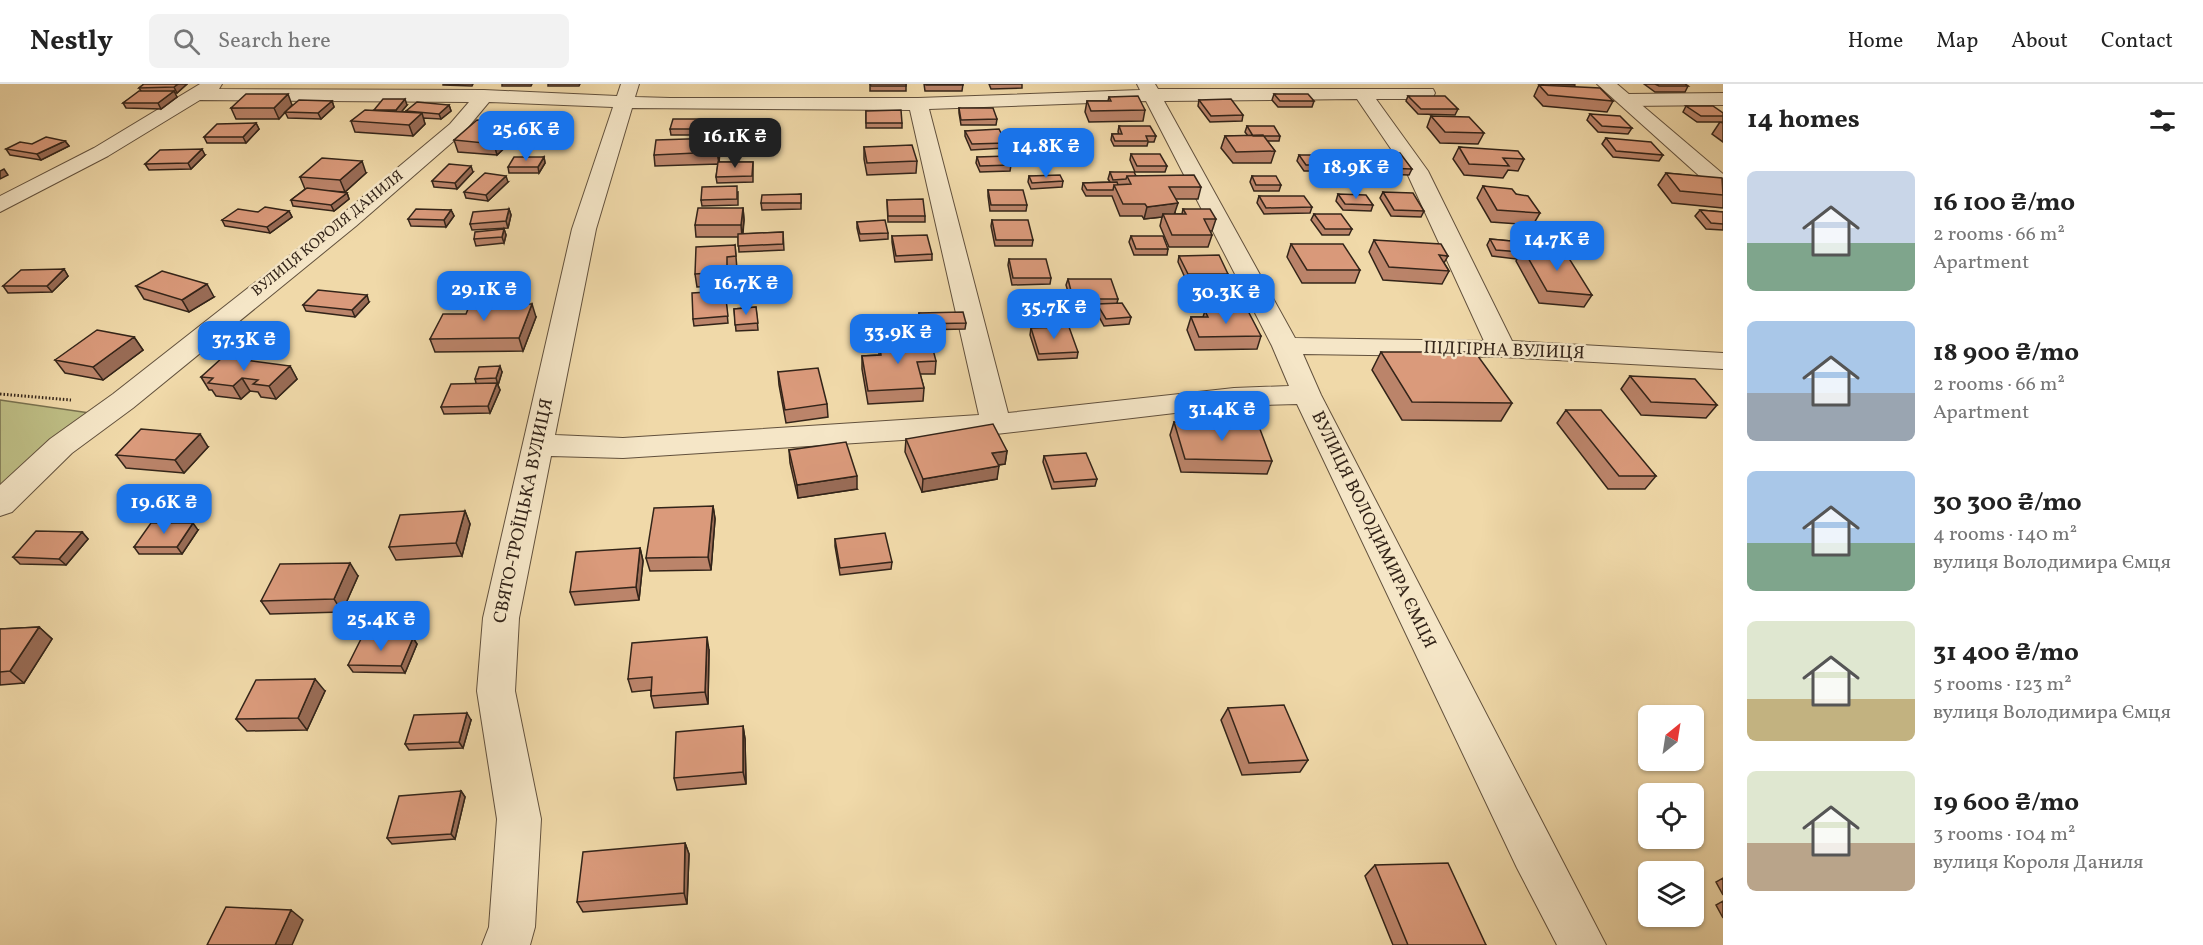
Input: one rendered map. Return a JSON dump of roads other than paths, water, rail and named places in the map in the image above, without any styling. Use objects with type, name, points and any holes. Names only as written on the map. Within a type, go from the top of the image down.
[{"type":"street","points":[[1606,84],[1628,100],[1723,185]]},
{"type":"street","points":[[0,205],[101,152],[206,89],[484,96],[628,93],[670,104],[918,104],[1148,90],[1425,93]]},
{"type":"street","name":"ВУЛИЦЯ ВОЛОДИМИРА ЄМЦЯ","points":[[1148,90],[1286,346],[1307,395],[1522,831],[1582,945]]},
{"type":"street","name":"СВЯТО-ТРОЇЦЬКА ВУЛИЦЯ","points":[[506,945],[512,927],[519,819],[496,691],[501,618],[584,229],[628,93]]},
{"type":"street","points":[[1362,93],[1417,171],[1502,349]]},
{"type":"street","name":"ВУЛИЦЯ КОРОЛЯ ДАНИЛЯ","points":[[0,504],[61,446],[123,401],[348,221],[457,128],[484,96]]},
{"type":"street","points":[[1628,100],[1723,99]]},
{"type":"street","points":[[918,104],[996,424]]},
{"type":"street","name":"ПІДГІРНА ВУЛИЦЯ","points":[[1286,346],[1502,349],[1723,361]]},
{"type":"street","points":[[537,445],[623,448],[996,424],[1234,397],[1307,395]]}]
